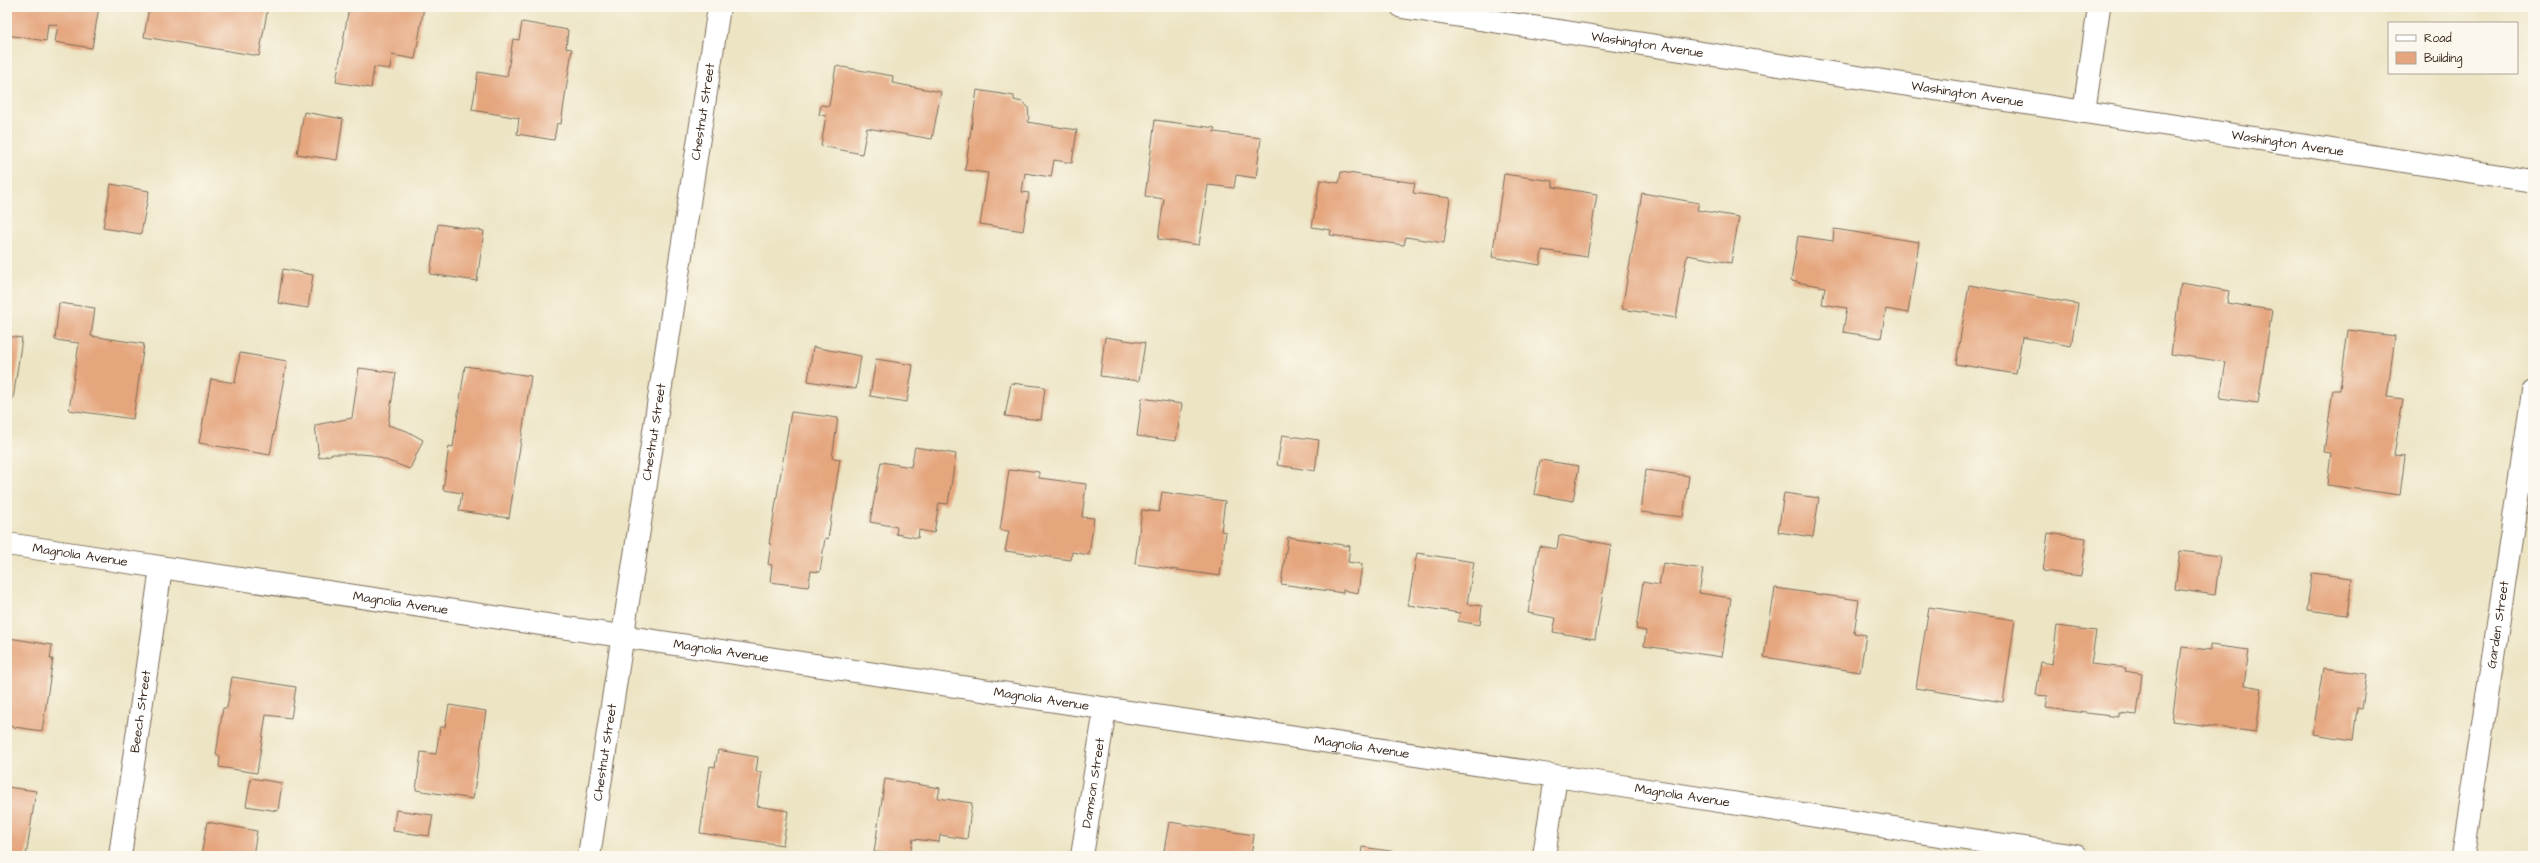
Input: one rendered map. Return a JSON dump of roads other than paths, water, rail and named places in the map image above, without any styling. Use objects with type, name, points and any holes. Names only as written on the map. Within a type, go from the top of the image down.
[{"type":"street","name":"Chestnut Street","points":[[589,856],[720,7]]},
{"type":"street","name":"Washington Avenue","points":[[1407,7],[2533,181]]},
{"type":"street","points":[[2084,112],[2100,7]]},
{"type":"street","name":"Garden Street","points":[[2463,856],[2533,392]]},
{"type":"street","name":"Magnolia Avenue","points":[[7,544],[1556,776],[2002,850],[2076,856]]},
{"type":"street","name":"Beech Street","points":[[120,856],[161,568]]},
{"type":"street","name":"Damson Street","points":[[1082,856],[1105,709]]},
{"type":"street","points":[[1544,856],[1556,776]]}]
